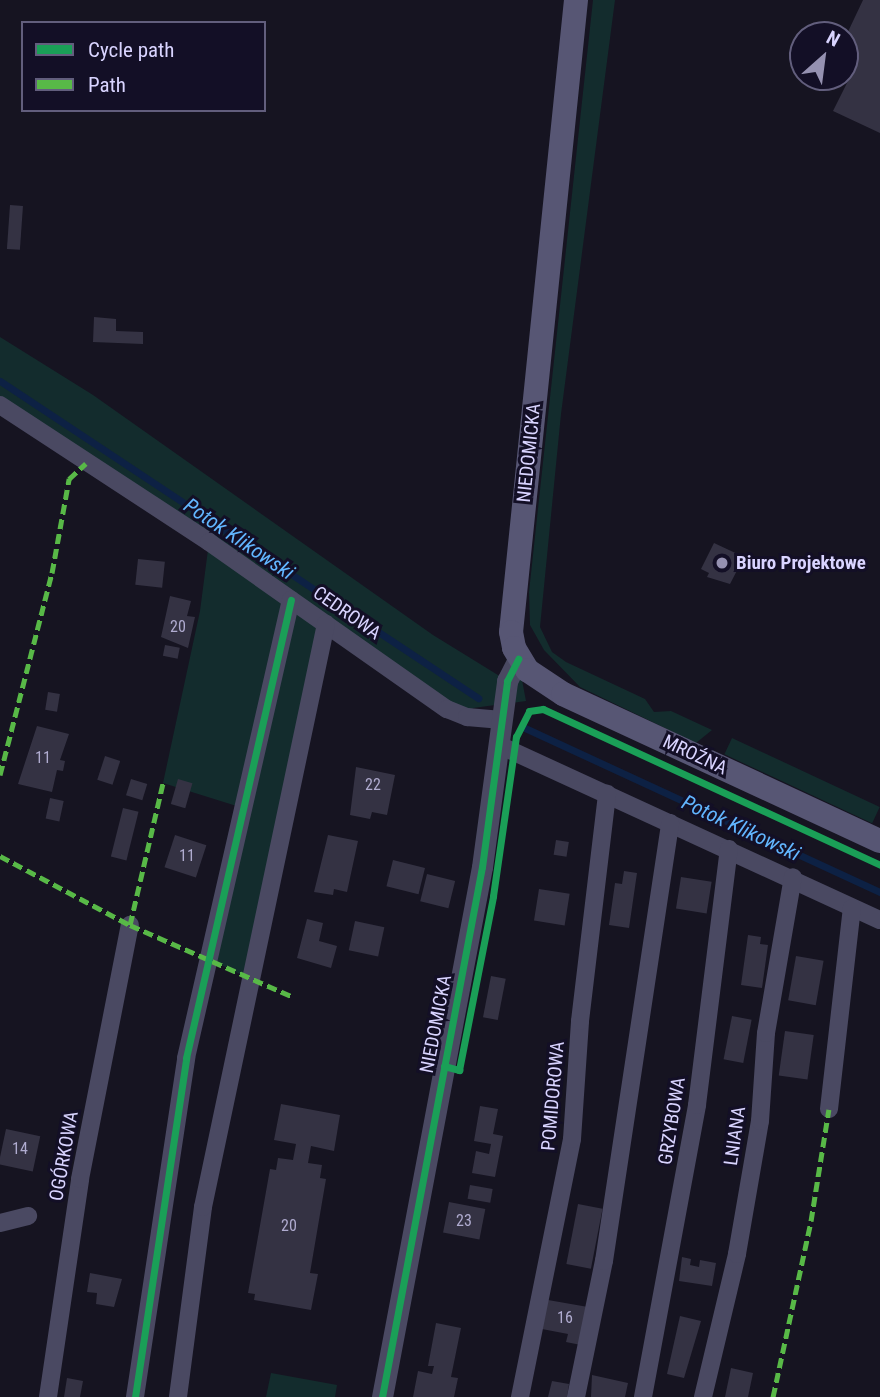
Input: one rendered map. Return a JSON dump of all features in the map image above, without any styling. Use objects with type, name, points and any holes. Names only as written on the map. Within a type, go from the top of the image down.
[{"type":"main road","name":"NIEDOMICKA","points":[[518,659],[511,632],[576,0]]},
{"type":"main road","name":"MROŹNA","points":[[518,659],[563,694],[880,841]]},
{"type":"street","name":"CEDROWA","points":[[0,405],[291,600],[447,709],[467,717],[502,720]]},
{"type":"street","points":[[135,1397],[186,1058],[291,600]]},
{"type":"street","points":[[178,1397],[203,1208],[326,624]]},
{"type":"street","name":"NIEDOMICKA","points":[[382,1397],[482,867],[508,676],[518,659]]},
{"type":"street","points":[[499,745],[793,877],[880,920]]},
{"type":"street","name":"POMIDOROWA","points":[[520,1397],[572,1139],[580,1021],[607,794]]},
{"type":"street","points":[[576,1397],[604,1261],[670,823]]},
{"type":"street","name":"GRZYBOWA","points":[[643,1397],[696,1105],[729,849]]},
{"type":"street","name":"LNIANA","points":[[703,1397],[737,1254],[760,1121],[766,1033],[793,877]]},
{"type":"street","points":[[829,1110],[850,962],[852,908]]},
{"type":"street","name":"OGÓRKOWA","points":[[48,1397],[80,1179],[130,925]]},
{"type":"street","points":[[0,1223],[28,1216]]},
{"type":"green space","points":[[593,0],[615,0],[561,414],[540,627],[552,652],[566,662],[645,699],[654,712],[671,711],[712,730],[696,743],[580,687],[544,650],[530,625],[529,592]]},
{"type":"green space","points":[[0,337],[93,395],[433,635],[506,680],[518,659],[526,701],[473,708],[467,717],[326,625],[252,980],[211,960],[243,808],[163,783],[200,611],[209,542],[0,405]]},
{"type":"green space","points":[[732,738],[880,807],[872,823],[724,754]]},
{"type":"green space","points":[[271,1373],[337,1385],[335,1397],[266,1397]]},
{"type":"building","points":[[863,0],[880,0],[880,133],[833,111],[843,91],[859,91],[859,21],[853,21]]},
{"type":"building","points":[[10,205],[23,206],[20,250],[7,249]]},
{"type":"building","points":[[94,317],[116,319],[116,331],[143,332],[143,344],[93,342]]},
{"type":"building","name":"Biuro Projektowe","points":[[714,543],[744,557],[730,584],[707,577],[709,573],[701,569]]},
{"type":"building","points":[[138,559],[165,562],[162,588],[135,585]]},
{"type":"building","points":[[170,596],[191,601],[187,616],[195,617],[188,648],[161,637]]},
{"type":"building","points":[[165,645],[180,648],[178,659],[163,656]]},
{"type":"building","points":[[48,692],[60,694],[57,712],[45,710]]},
{"type":"building","points":[[37,726],[69,734],[60,760],[65,761],[63,771],[57,770],[52,792],[18,784]]},
{"type":"building","points":[[105,756],[120,761],[112,785],[97,780]]},
{"type":"building","points":[[356,767],[395,775],[387,815],[372,812],[370,819],[350,815]]},
{"type":"building","points":[[131,779],[147,784],[142,800],[126,795]]},
{"type":"building","points":[[178,779],[192,783],[185,808],[171,804]]},
{"type":"building","points":[[50,798],[64,801],[59,821],[46,819]]},
{"type":"building","points":[[123,808],[139,812],[126,860],[111,857]]},
{"type":"building","points":[[175,835],[206,845],[196,878],[164,867]]},
{"type":"building","points":[[328,835],[358,841],[347,892],[334,889],[333,895],[314,892]]},
{"type":"building","points":[[556,840],[569,842],[566,857],[554,855]]},
{"type":"building","points":[[393,860],[425,868],[418,894],[386,886]]},
{"type":"building","points":[[624,871],[637,873],[629,928],[609,925],[615,883],[622,884]]},
{"type":"building","points":[[427,874],[455,881],[448,908],[420,901]]},
{"type":"building","points":[[681,877],[712,882],[707,913],[676,909]]},
{"type":"building","points":[[539,889],[570,894],[565,925],[534,921]]},
{"type":"building","points":[[307,919],[323,923],[319,941],[337,946],[331,968],[297,958]]},
{"type":"building","points":[[355,921],[384,927],[378,957],[349,950]]},
{"type":"building","points":[[748,935],[761,937],[760,944],[768,945],[762,988],[741,985]]},
{"type":"building","points":[[796,956],[824,961],[816,1005],[788,1000]]},
{"type":"building","points":[[491,976],[506,979],[498,1020],[483,1017]]},
{"type":"building","points":[[732,1016],[752,1020],[743,1063],[724,1059]]},
{"type":"building","points":[[785,1031],[814,1035],[807,1080],[779,1076]]},
{"type":"building","points":[[281,1104],[340,1115],[334,1151],[311,1146],[308,1163],[322,1165],[320,1178],[326,1179],[310,1273],[318,1274],[311,1310],[254,1300],[255,1294],[248,1293],[270,1169],[276,1170],[278,1158],[293,1160],[296,1144],[274,1140]]},
{"type":"building","points":[[480,1106],[498,1109],[493,1134],[503,1136],[495,1177],[472,1173],[476,1151],[489,1154],[491,1144],[474,1141]]},
{"type":"building","points":[[6,1129],[40,1136],[33,1171],[0,1165]]},
{"type":"building","points":[[470,1185],[493,1189],[490,1203],[468,1199]]},
{"type":"building","points":[[449,1202],[485,1209],[479,1239],[443,1232]]},
{"type":"building","points":[[578,1204],[603,1209],[591,1269],[566,1264]]},
{"type":"building","points":[[682,1257],[691,1259],[690,1265],[699,1267],[700,1260],[716,1263],[712,1286],[679,1281]]},
{"type":"building","points":[[90,1273],[122,1279],[114,1307],[96,1304],[97,1293],[87,1292]]},
{"type":"building","points":[[548,1300],[588,1307],[581,1345],[566,1342],[568,1334],[542,1329]]},
{"type":"building","points":[[680,1316],[701,1321],[684,1378],[667,1374]]},
{"type":"building","points":[[436,1323],[461,1328],[451,1377],[458,1378],[454,1397],[413,1397],[418,1371],[432,1374],[434,1366],[428,1366]]},
{"type":"building","points":[[731,1368],[753,1373],[748,1397],[725,1397]]},
{"type":"building","points":[[592,1375],[628,1383],[625,1397],[591,1397]]},
{"type":"building","points":[[67,1378],[83,1381],[80,1397],[64,1397]]},
{"type":"building","points":[[552,1381],[569,1384],[567,1397],[548,1397]]},
{"type":"waterway","name":"Potok Klikowski","points":[[0,381],[478,698]]},
{"type":"waterway","name":"Potok Klikowski","points":[[525,728],[880,892]]},
{"type":"marked path","points":[[0,775],[52,573],[69,479],[86,463]]},
{"type":"marked path","points":[[130,925],[163,783]]},
{"type":"marked path","points":[[0,856],[130,925],[293,997]]},
{"type":"marked path","points":[[773,1397],[811,1221],[829,1109]]},
{"type":"cycle path","points":[[135,1397],[186,1058],[291,600]]},
{"type":"cycle path","points":[[382,1397],[482,867],[507,681],[518,659]]},
{"type":"cycle path","points":[[444,1066],[459,1070],[493,896],[516,737],[529,711],[543,709],[880,865]]},
{"type":"place","name":"Biuro Projektowe","points":[[722,563]]}]
